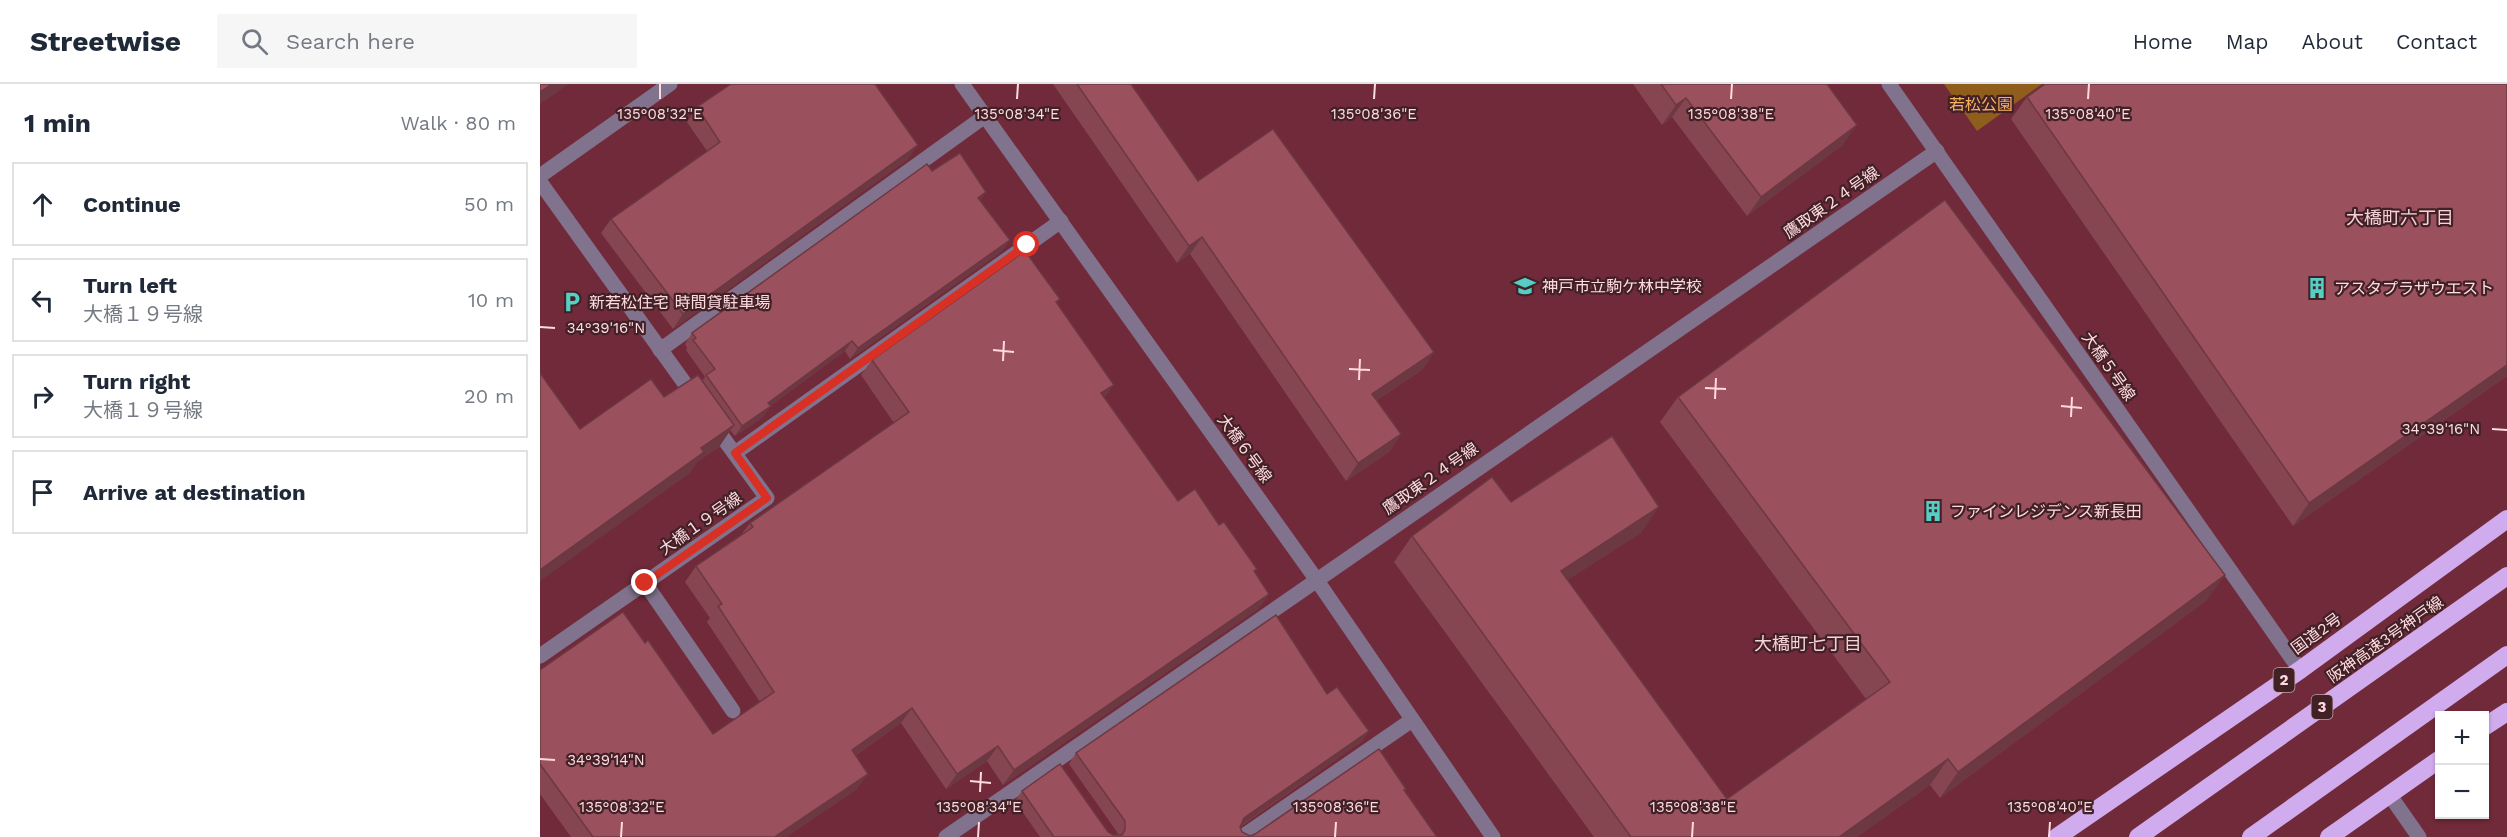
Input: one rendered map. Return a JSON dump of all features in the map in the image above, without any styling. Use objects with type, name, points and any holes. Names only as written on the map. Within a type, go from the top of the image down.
[{"type":"highway","name":"国道2号","points":[[2057,837],[2300,670],[2507,519]]},
{"type":"highway","name":"阪神高速3号神戸線","points":[[2138,837],[2507,576]]},
{"type":"highway","points":[[2251,837],[2507,655]]},
{"type":"highway","points":[[2489,725],[2507,712]]},
{"type":"highway","points":[[2329,837],[2435,762]]},
{"type":"street","points":[[540,176],[669,84]]},
{"type":"street","name":"大橋６号線","points":[[962,84],[1316,579],[1493,837]]},
{"type":"street","name":"大橋５号線","points":[[1889,84],[2300,670]]},
{"type":"street","points":[[660,350],[985,116]]},
{"type":"street","name":"鷹取東２４号線","points":[[946,837],[1058,766],[1316,579],[1937,151]]},
{"type":"street","name":"大橋１９号線","points":[[540,183],[767,498],[540,656]]},
{"type":"street","points":[[735,453],[1061,221]]},
{"type":"street","points":[[645,583],[733,711]]},
{"type":"street","points":[[1242,837],[1412,720]]},
{"type":"street","points":[[2389,794],[2419,837]]},
{"type":"green space","name":"若松公園","points":[[1944,84],[2042,84],[1977,131]]},
{"type":"building","points":[[540,84],[552,84],[540,92]]},
{"type":"building","points":[[731,84],[875,84],[918,145],[683,314],[611,219],[720,142],[697,107]]},
{"type":"building","points":[[1077,84],[1131,84],[1198,181],[1273,129],[1434,352],[1372,394],[1401,434],[1358,463],[1202,237],[1189,246]]},
{"type":"building","points":[[1661,84],[1827,84],[1857,125],[1761,197],[1686,98],[1676,105]]},
{"type":"building","name":"アスタプラザウエスト","points":[[2045,84],[2507,84],[2507,365],[2309,503],[2027,97]]},
{"type":"building","points":[[960,153],[986,192],[978,198],[1010,240],[858,348],[852,341],[768,403],[771,406],[742,426],[706,375],[715,369],[693,340],[696,338],[692,333],[927,164],[932,171]]},
{"type":"building","name":"ファインレジデンス新長田","points":[[1945,200],[2225,575],[1958,772],[1948,759],[1839,837],[1631,837],[1412,536],[1492,477],[1511,502],[1612,436],[1659,507],[1561,571],[1727,799],[1890,682],[1678,397]]},
{"type":"building","points":[[1025,251],[1060,299],[1056,302],[1114,385],[1101,393],[1178,501],[1195,489],[1219,525],[1224,522],[1257,569],[1254,571],[1269,594],[1014,770],[998,746],[957,774],[912,708],[852,750],[868,774],[776,837],[593,837],[540,764],[540,670],[623,612],[645,643],[648,640],[713,734],[774,692],[718,606],[722,604],[696,566],[753,527],[750,523],[909,412],[872,360]]},
{"type":"building","points":[[540,373],[580,429],[651,379],[664,397],[698,375],[734,425],[701,448],[704,452],[540,570]]},
{"type":"building","points":[[1276,615],[1327,694],[1337,687],[1369,731],[1244,818],[1240,827],[1242,832],[1250,836],[1255,834],[1379,749],[1437,837],[1054,837],[1022,791],[1060,764],[1108,832],[1113,835],[1122,835],[1125,830],[1125,821],[1076,753]]},
{"type":"place","name":"神戸市立駒ケ林中学校","points":[[1525,286]]},
{"type":"place","name":"アスタプラザウエスト","points":[[2317,288]]},
{"type":"place","name":"新若松住宅 時間貸駐車場","points":[[572,302]]},
{"type":"place","name":"ファインレジデンス新長田","points":[[1933,511]]},
{"type":"district","name":"大橋町六丁目","points":[[2400,218]]},
{"type":"district","name":"大橋町七丁目","points":[[1808,644]]},
{"type":"route","points":[[645,583],[767,498],[735,453],[1027,245]]}]
